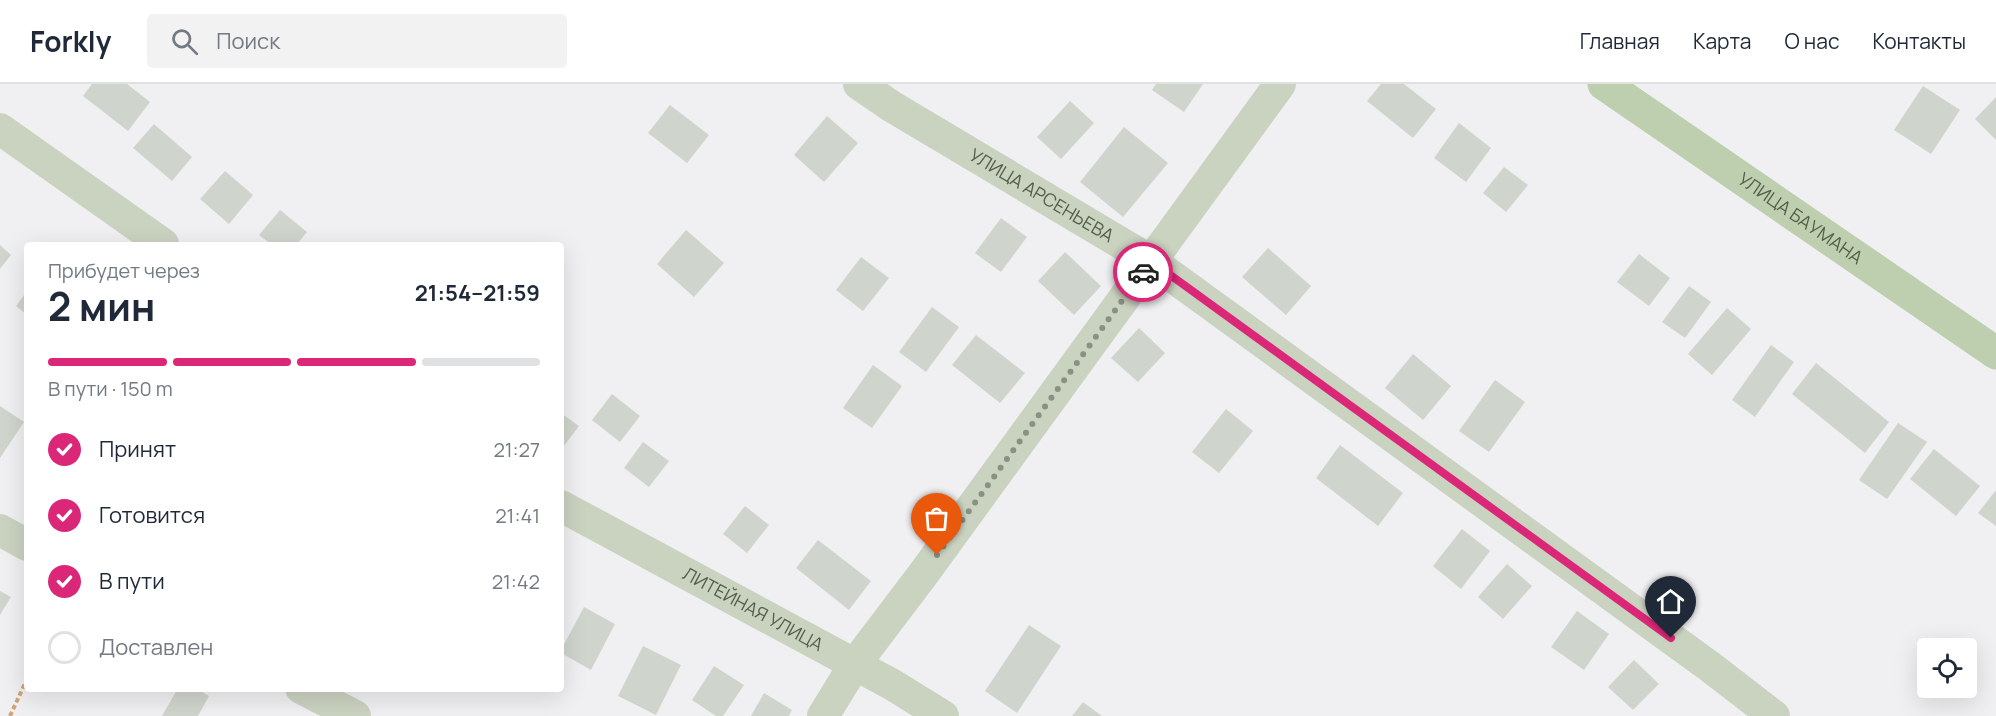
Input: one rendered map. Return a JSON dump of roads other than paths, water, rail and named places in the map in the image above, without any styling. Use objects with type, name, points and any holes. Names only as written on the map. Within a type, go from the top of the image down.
[{"type":"main road","name":"УЛИЦА БАУМАНА","points":[[1604,84],[1996,353]]},
{"type":"street","name":"УЛИЦА АРСЕНЬЕВА","points":[[859,84],[891,106],[1151,261],[1700,659],[1774,716]]},
{"type":"street","points":[[823,716],[855,664],[924,573],[1280,84]]},
{"type":"street","points":[[0,129],[160,242]]},
{"type":"street","name":"ЛИТЕЙНАЯ УЛИЦА","points":[[564,508],[855,664],[943,716]]},
{"type":"street","points":[[0,530],[24,543]]},
{"type":"street","points":[[310,692],[355,716]]}]
